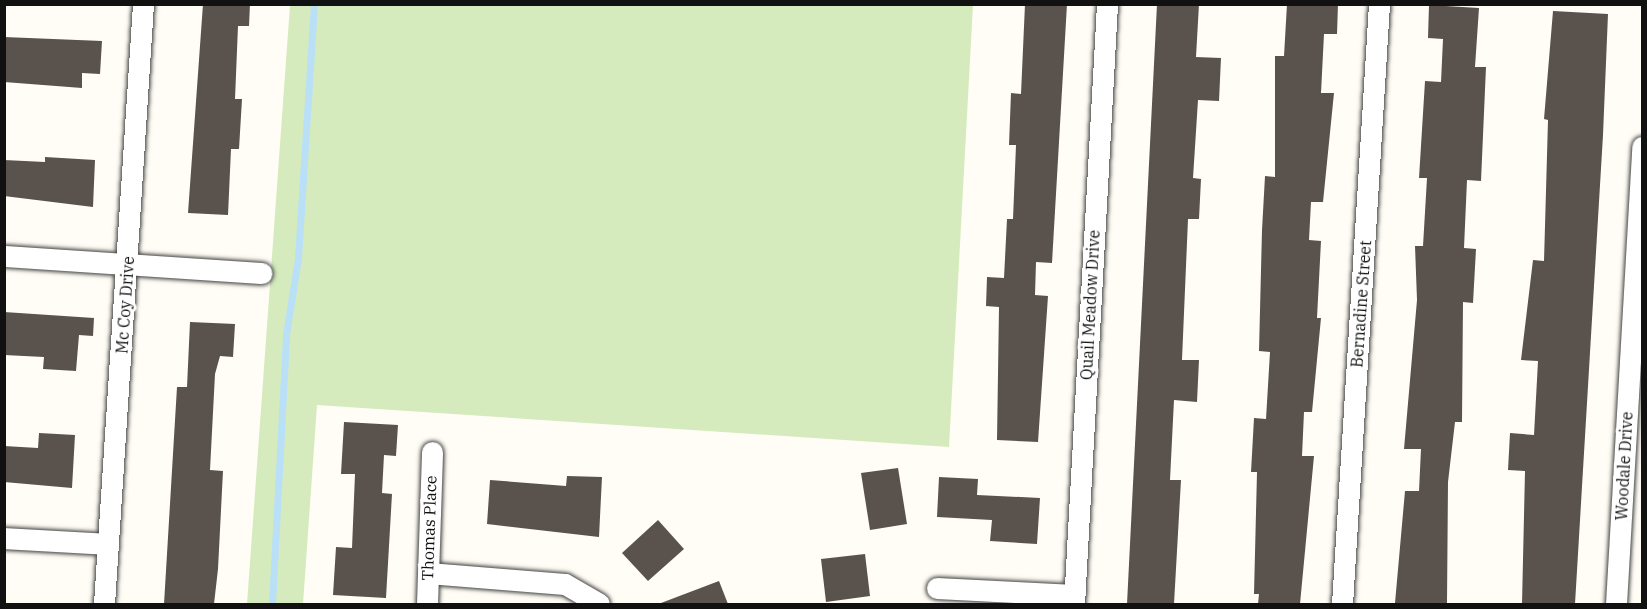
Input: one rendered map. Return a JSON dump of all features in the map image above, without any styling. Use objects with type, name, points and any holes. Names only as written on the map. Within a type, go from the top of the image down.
[{"type":"street","name":"Mc Coy Drive","points":[[104,604],[128,264],[143,4]]},
{"type":"street","name":"Quail Meadow Drive","points":[[1074,600],[1107,4]]},
{"type":"street","name":"Bernadine Street","points":[[1342,604],[1379,4]]},
{"type":"street","name":"Woodale Drive","points":[[1616,604],[1642,147]]},
{"type":"street","points":[[4,256],[261,273]]},
{"type":"street","name":"Thomas Place","points":[[427,604],[432,452]]},
{"type":"street","points":[[4,538],[108,544]]},
{"type":"street","points":[[429,573],[565,584],[598,604]]},
{"type":"street","points":[[937,588],[1074,600]]},
{"type":"green space","points":[[290,5],[973,5],[949,447],[317,405],[303,604],[247,604]]},
{"type":"building","points":[[203,4],[250,4],[249,26],[238,26],[235,99],[242,99],[239,149],[231,149],[228,215],[188,213]]},
{"type":"building","points":[[1025,4],[1067,4],[1052,263],[1036,262],[1035,295],[1048,296],[1038,442],[997,440],[999,307],[986,306],[987,277],[1004,278],[1007,219],[1013,219],[1016,145],[1009,145],[1011,93],[1021,94]]},
{"type":"building","points":[[1157,4],[1199,4],[1196,57],[1221,58],[1219,101],[1198,100],[1193,178],[1201,179],[1199,219],[1188,219],[1182,360],[1199,360],[1197,402],[1174,400],[1170,480],[1181,480],[1174,604],[1127,604]]},
{"type":"building","points":[[1287,4],[1338,4],[1337,34],[1324,34],[1321,93],[1334,93],[1323,202],[1311,202],[1309,240],[1321,241],[1317,318],[1321,318],[1312,412],[1304,412],[1302,456],[1314,456],[1300,604],[1258,604],[1259,594],[1254,594],[1257,472],[1251,472],[1254,418],[1266,419],[1270,352],[1259,351],[1262,230],[1265,176],[1275,177],[1275,56],[1284,56]]},
{"type":"building","points":[[1429,5],[1479,8],[1475,67],[1486,67],[1481,181],[1467,180],[1464,248],[1476,249],[1473,303],[1463,302],[1462,422],[1455,422],[1448,482],[1447,604],[1395,603],[1405,491],[1419,491],[1421,449],[1404,449],[1417,300],[1415,246],[1423,246],[1427,178],[1419,178],[1425,81],[1441,82],[1443,39],[1428,38]]},
{"type":"building","points":[[1553,11],[1608,14],[1603,135],[1575,604],[1522,604],[1525,471],[1508,470],[1510,433],[1534,435],[1538,361],[1521,360],[1533,260],[1544,261],[1548,120],[1544,119]]},
{"type":"building","points":[[4,37],[102,41],[100,74],[82,73],[82,88],[4,82]]},
{"type":"building","points":[[45,157],[95,160],[93,207],[4,196],[4,160],[45,162]]},
{"type":"building","points":[[4,312],[94,318],[93,336],[79,335],[76,371],[43,369],[44,357],[4,355]]},
{"type":"building","points":[[190,322],[235,324],[233,357],[220,356],[215,374],[210,470],[223,471],[218,569],[214,604],[164,604],[177,387],[187,387]]},
{"type":"building","points":[[344,422],[398,425],[396,456],[384,455],[382,493],[392,494],[386,598],[333,595],[336,547],[352,548],[355,474],[341,474]]},
{"type":"building","points":[[39,433],[75,435],[72,488],[4,482],[4,446],[38,448]]},
{"type":"building","points":[[898,468],[907,524],[870,530],[861,473]]},
{"type":"building","points":[[567,476],[602,477],[599,537],[487,524],[490,480],[566,486]]},
{"type":"building","points":[[939,477],[978,479],[977,495],[1040,498],[1037,544],[990,541],[992,520],[937,517]]},
{"type":"building","points":[[658,520],[684,549],[648,581],[622,553]]},
{"type":"building","points":[[865,554],[870,596],[826,602],[821,559]]},
{"type":"building","points":[[719,581],[728,604],[661,604],[661,603]]},
{"type":"waterway","points":[[272,604],[286,334],[298,258],[314,4]]}]
